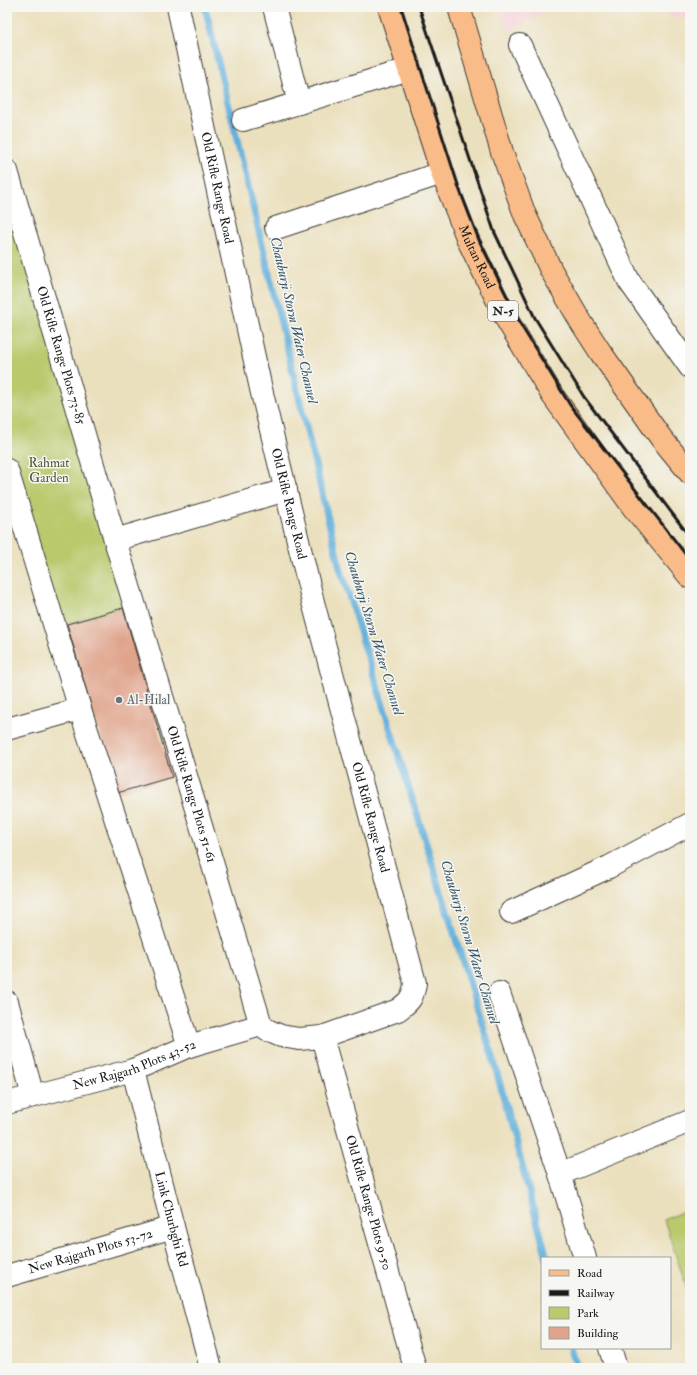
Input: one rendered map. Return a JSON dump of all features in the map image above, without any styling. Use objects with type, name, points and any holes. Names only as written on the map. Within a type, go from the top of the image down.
[{"type":"main road","name":"Multan Road","points":[[389,7],[442,173],[468,240],[507,320],[553,396],[633,507],[690,577]]},
{"type":"main road","points":[[459,7],[502,152],[525,215],[551,270],[601,353],[661,438],[690,473]]},
{"type":"street","name":"Old Rifle Range Road","points":[[178,7],[261,389],[329,661],[415,983],[413,995],[408,1003],[398,1010],[322,1037]]},
{"type":"street","points":[[274,7],[299,103]]},
{"type":"street","points":[[520,45],[629,281],[690,367]]},
{"type":"street","points":[[243,120],[409,69]]},
{"type":"street","name":"Old Rifle Range Plots 73-85","points":[[7,171],[115,540]]},
{"type":"street","points":[[276,228],[442,173]]},
{"type":"street","points":[[7,470],[80,709],[189,1046]]},
{"type":"street","points":[[115,540],[286,490]]},
{"type":"street","name":"Old Rifle Range Plots 51-61","points":[[115,540],[261,1025]]},
{"type":"street","points":[[7,730],[80,709]]},
{"type":"street","points":[[511,912],[609,867],[690,824]]},
{"type":"street","points":[[499,993],[560,1174],[584,1257]]},
{"type":"street","points":[[7,1002],[33,1096]]},
{"type":"street","points":[[261,1025],[267,1030],[281,1036],[299,1039],[322,1037]]},
{"type":"street","name":"New Rajgarh Plots 43-52","points":[[7,1103],[133,1070],[189,1046],[261,1025]]},
{"type":"street","name":"Old Rifle Range Plots 9-50","points":[[322,1037],[414,1368]]},
{"type":"street","name":"Link Churbghi Rd","points":[[133,1070],[211,1368]]},
{"type":"street","points":[[560,1174],[690,1121]]},
{"type":"street","name":"New Rajgarh Plots 53-72","points":[[7,1276],[173,1227]]},
{"type":"street","points":[[610,1349],[616,1368]]},
{"type":"shaded area","points":[[499,7],[552,7],[509,32]]},
{"type":"shaded area","points":[[638,7],[690,7],[690,20]]},
{"type":"green space","name":"Rahmat Garden","points":[[7,178],[129,606],[54,627],[7,471]]},
{"type":"green space","points":[[690,1208],[690,1298],[664,1220]]},
{"type":"building","name":"Al-Hilal","points":[[123,608],[172,777],[117,793],[67,624]]},
{"type":"waterway","name":"Chauburji Storm Water Channel","points":[[205,7],[339,564],[493,1058],[547,1257]]},
{"type":"waterway","name":"Chauburji Storm Water Channel","points":[[571,1349],[577,1368]]},
{"type":"railway","points":[[401,7],[459,188],[479,240],[522,327],[570,405],[690,560]]},
{"type":"railway","points":[[419,7],[494,231],[535,318],[584,397],[690,537]]},
{"type":"place","name":"Al-Hilal","points":[[119,700]]}]
